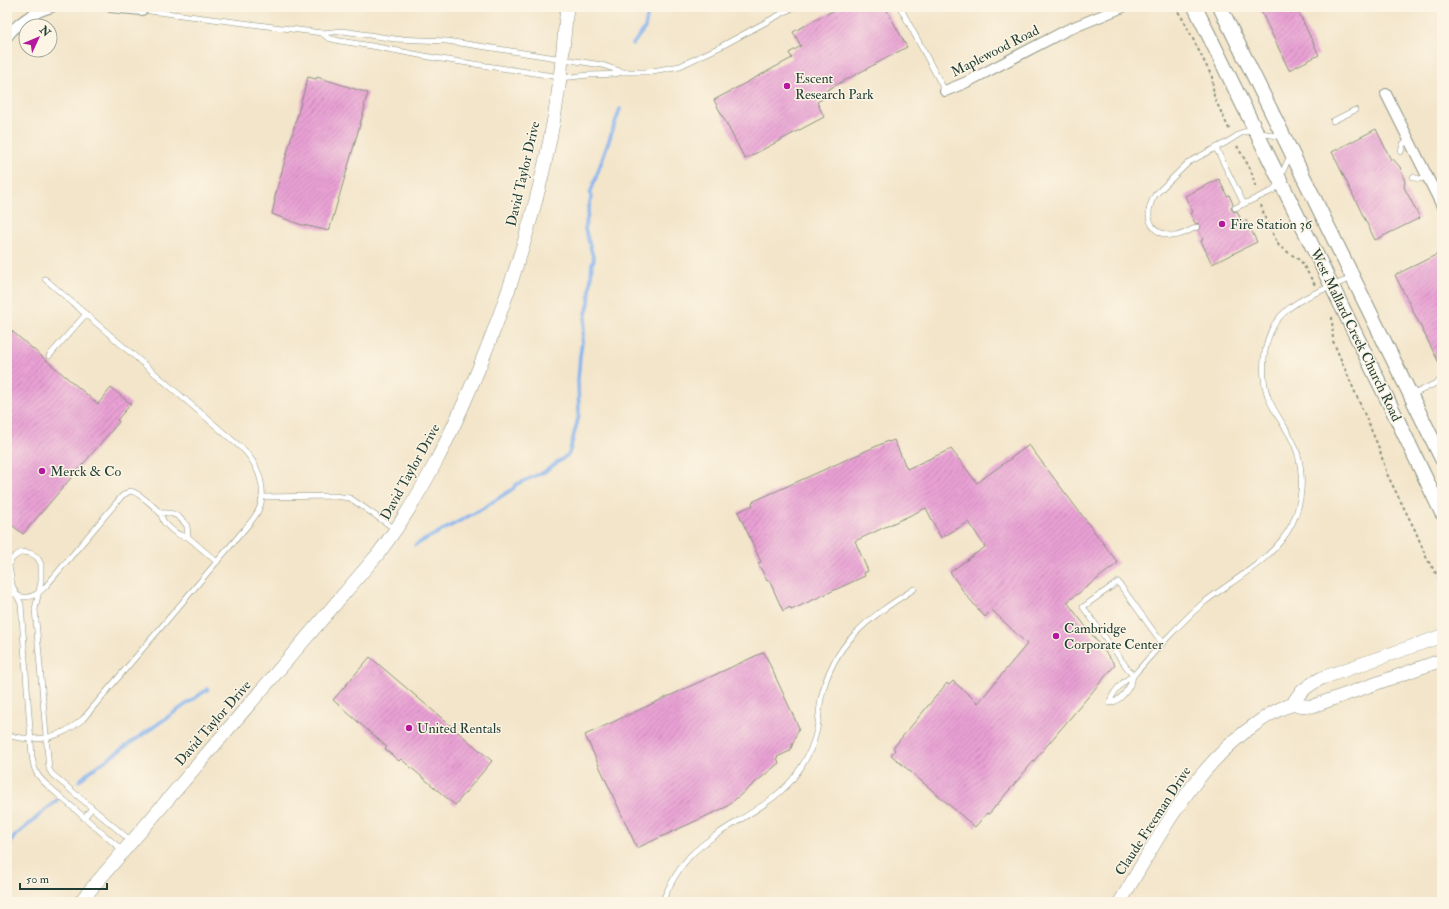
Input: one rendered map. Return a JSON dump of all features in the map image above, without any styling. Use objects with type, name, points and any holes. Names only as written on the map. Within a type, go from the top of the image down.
[{"type":"main road","name":"West Mallard Creek Church Road","points":[[1195,7],[1442,513]]},
{"type":"main road","name":"West Mallard Creek Church Road","points":[[1220,7],[1352,277],[1412,395],[1442,459]]},
{"type":"street","points":[[7,37],[29,16],[41,10],[52,7]]},
{"type":"street","points":[[110,7],[142,10]]},
{"type":"street","name":"David Taylor Drive","points":[[80,902],[362,574],[396,530],[413,504],[440,454],[472,386],[498,323],[514,272],[538,187],[558,94],[567,7]]},
{"type":"street","name":"Maplewood Road","points":[[945,91],[967,82],[1067,30],[1123,7]]},
{"type":"street","points":[[1386,94],[1442,206]]},
{"type":"street","name":"Claude Freeman Drive","points":[[1293,704],[1295,699],[1313,682],[1442,636]]},
{"type":"street","name":"Claude Freeman Drive","points":[[1120,902],[1180,803],[1209,764],[1234,740],[1247,730],[1278,710],[1293,704],[1307,707],[1313,706],[1442,660]]},
{"type":"lane","points":[[322,33],[328,38],[340,41],[435,58],[560,77],[588,75],[610,76],[622,72],[647,72],[672,68],[687,63],[794,7]]},
{"type":"lane","points":[[900,7],[945,91]]},
{"type":"lane","points":[[142,10],[322,33],[337,31],[396,38],[443,41],[562,58],[602,65],[622,72]]},
{"type":"lane","points":[[1333,121],[1355,110]]},
{"type":"lane","points":[[1197,227],[1177,236],[1169,236],[1153,228],[1149,218],[1150,205],[1155,195],[1189,162],[1243,132],[1252,131],[1284,137]]},
{"type":"lane","points":[[1401,152],[1403,144],[1409,140]]},
{"type":"lane","points":[[1216,148],[1244,204]]},
{"type":"lane","points":[[1236,208],[1271,192],[1280,179],[1292,153]]},
{"type":"lane","points":[[1413,177],[1421,180],[1427,177]]},
{"type":"lane","points":[[1133,676],[1129,687],[1118,700],[1110,703],[1113,696],[1124,682],[1133,676],[1162,643],[1202,605],[1270,554],[1292,524],[1299,501],[1301,480],[1300,468],[1296,447],[1268,397],[1264,355],[1268,338],[1272,329],[1285,311],[1303,299],[1352,277]]},
{"type":"lane","points":[[7,735],[31,739],[52,738],[83,720],[254,517],[260,507],[262,497],[262,487],[258,471],[245,451],[45,279]]},
{"type":"lane","points":[[49,356],[86,314]]},
{"type":"lane","points":[[1412,395],[1442,380]]},
{"type":"lane","points":[[7,589],[17,596],[28,597],[38,594],[122,496],[128,492],[136,492],[160,513],[166,524],[177,534],[184,537],[188,536]]},
{"type":"lane","points":[[262,497],[334,496],[350,498],[396,530]]},
{"type":"lane","points":[[160,513],[171,512],[176,515],[187,526],[188,536],[217,562]]},
{"type":"lane","points":[[123,852],[36,774],[31,739],[22,608],[20,600],[12,585],[9,566],[11,560],[15,556],[24,552],[32,554],[40,562],[41,578],[35,610],[45,738],[50,771],[132,841]]},
{"type":"lane","points":[[1133,676],[1083,607],[1118,582],[1162,643]]},
{"type":"lane","points":[[662,902],[680,868],[691,855],[708,841],[772,799],[795,776],[804,764],[814,740],[825,683],[831,669],[846,644],[872,616],[914,589]]},
{"type":"lane","points":[[84,818],[92,808]]},
{"type":"path","points":[[1175,7],[1184,21],[1212,78],[1214,97],[1229,130]]},
{"type":"path","points":[[1237,144],[1251,170],[1255,184]]},
{"type":"path","points":[[1262,211],[1279,246],[1301,261],[1311,277]]},
{"type":"path","points":[[1332,315],[1333,341],[1379,448],[1387,474],[1428,559],[1442,583]]},
{"type":"building","name":"Escent Research Park","points":[[840,7],[885,7],[907,47],[827,90],[830,95],[817,102],[824,117],[745,159],[714,100],[792,58],[789,53],[801,46],[793,32]]},
{"type":"building","points":[[1259,7],[1296,7],[1319,55],[1289,70]]},
{"type":"building","points":[[308,77],[316,79],[317,77],[368,93],[329,231],[299,224],[272,214],[274,200]]},
{"type":"building","points":[[1376,129],[1391,160],[1393,159],[1400,167],[1405,182],[1404,187],[1420,218],[1375,240],[1332,152]]},
{"type":"building","name":"Fire Station 36","points":[[1219,179],[1227,196],[1229,195],[1233,204],[1231,207],[1232,210],[1234,212],[1237,211],[1242,222],[1246,220],[1257,242],[1212,264],[1201,241],[1203,240],[1199,231],[1201,226],[1195,223],[1190,213],[1193,212],[1185,196]]},
{"type":"building","points":[[1440,253],[1442,258],[1442,369],[1395,275]]},
{"type":"building","name":"Merck & Co","points":[[7,327],[98,404],[111,388],[131,404],[117,420],[119,422],[23,534],[7,521]]},
{"type":"building","name":"Cambridge Corporate Center","points":[[894,440],[907,469],[951,449],[977,483],[1029,445],[1118,563],[1067,602],[1115,665],[989,814],[987,813],[975,827],[891,755],[895,750],[893,748],[947,683],[949,685],[953,681],[978,703],[1027,644],[992,610],[985,617],[966,595],[950,572],[985,547],[969,522],[941,538],[926,508],[855,541],[868,571],[864,573],[865,576],[791,610],[790,607],[783,611],[769,580],[767,581],[758,563],[761,562],[738,512],[753,505],[752,502],[888,441]]},
{"type":"building","points":[[764,652],[799,728],[790,751],[777,757],[779,763],[726,807],[637,848],[585,735]]},
{"type":"building","name":"United Rentals","points":[[370,657],[492,761],[455,805],[401,759],[399,761],[385,749],[387,747],[333,700]]},
{"type":"waterway","points":[[633,44],[645,28],[649,7]]},
{"type":"waterway","points":[[415,545],[482,509],[514,488],[515,485],[544,472],[569,454],[579,415],[578,380],[580,356],[589,303],[592,263],[594,260],[585,229],[591,197],[590,194],[620,109]]},
{"type":"waterway","points":[[79,781],[89,772],[208,689]]},
{"type":"waterway","points":[[7,848],[14,837],[57,800]]},
{"type":"place","name":"Escent Research Park","points":[[787,86]]},
{"type":"place","name":"Fire Station 36","points":[[1222,224]]},
{"type":"place","name":"Merck & Co","points":[[42,471]]},
{"type":"place","name":"Cambridge Corporate Center","points":[[1056,636]]},
{"type":"place","name":"United Rentals","points":[[409,728]]}]
